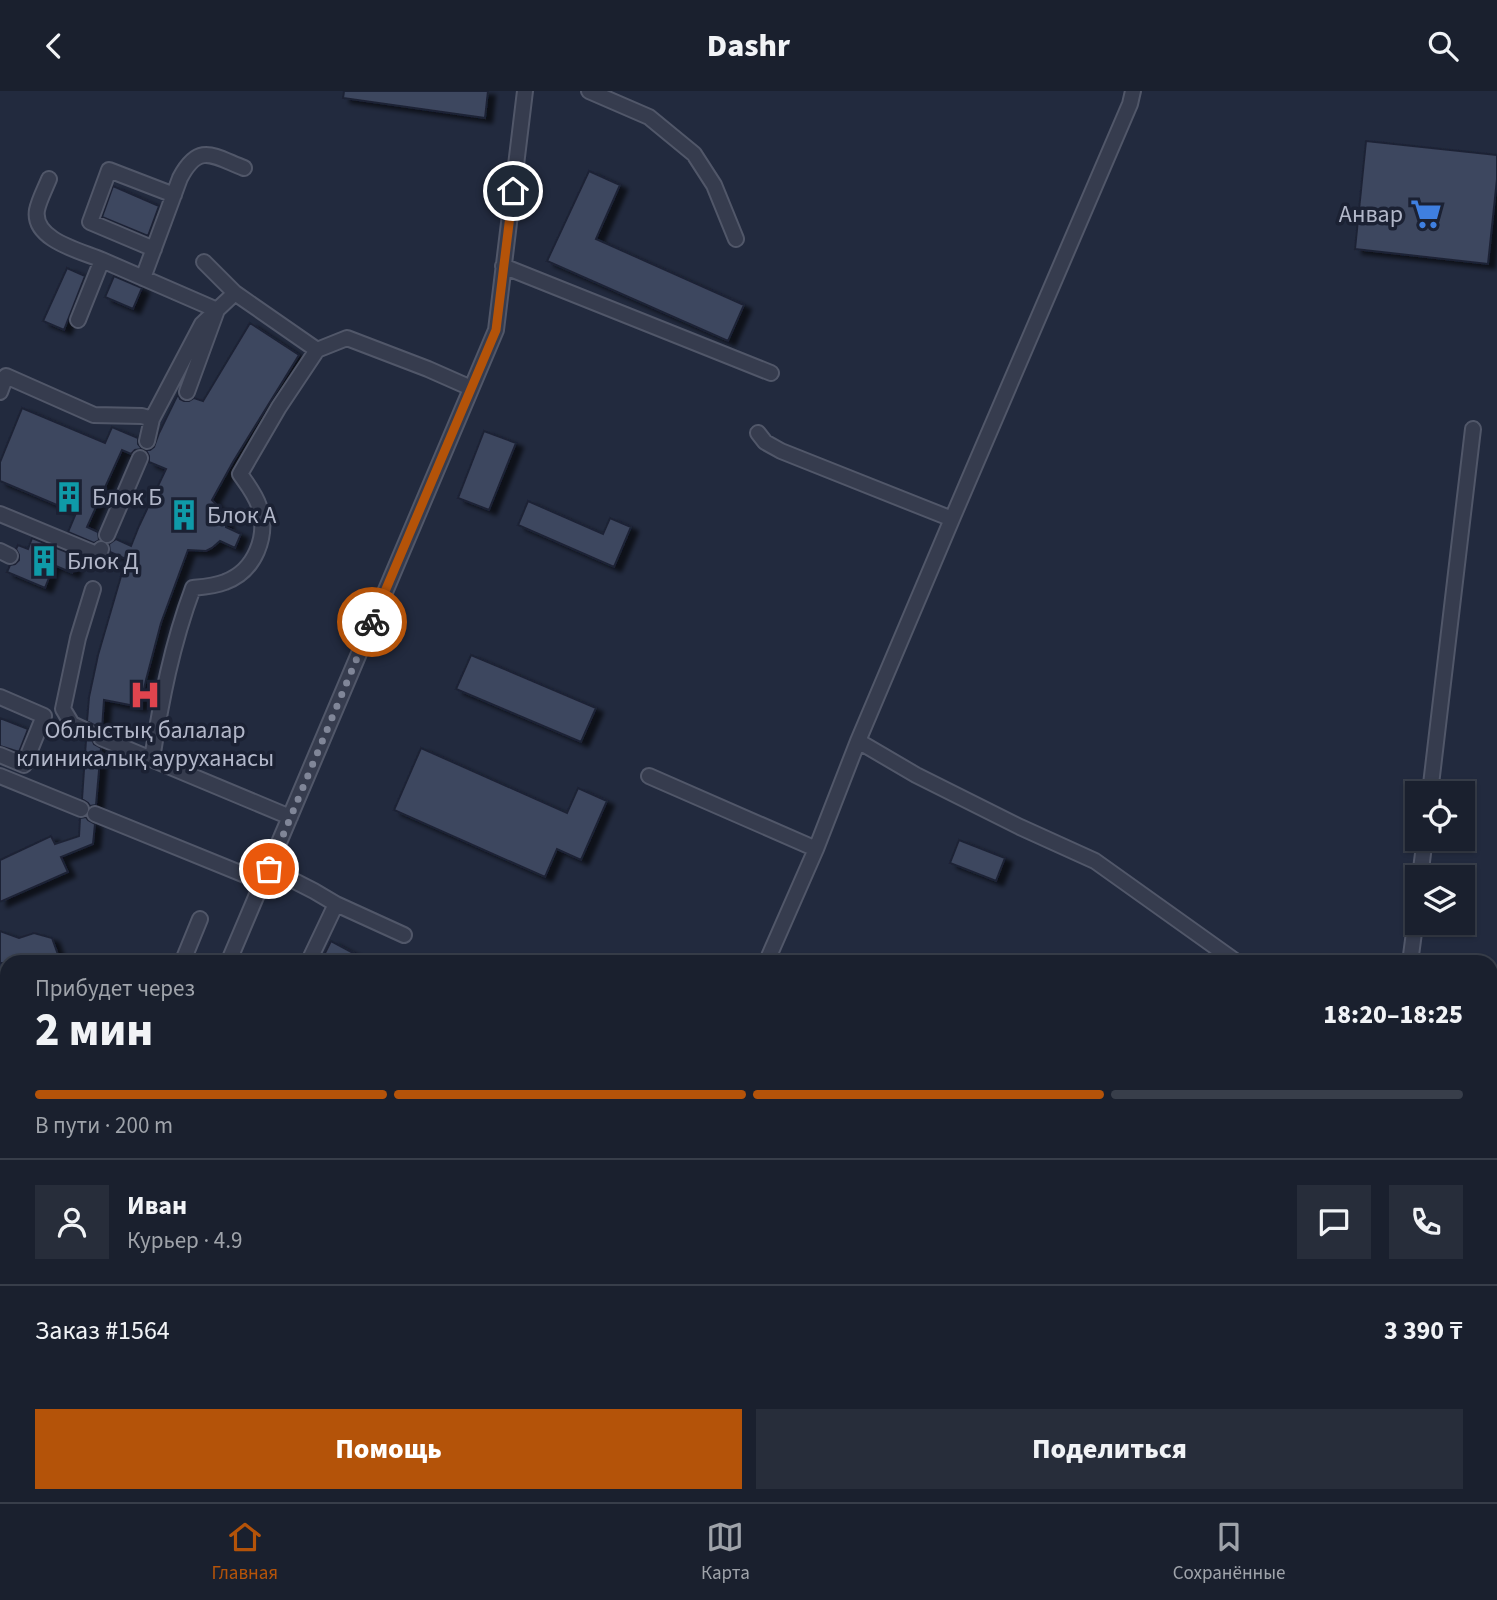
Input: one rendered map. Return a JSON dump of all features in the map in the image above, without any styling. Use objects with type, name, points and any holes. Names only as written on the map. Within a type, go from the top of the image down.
[{"type":"street","points":[[231,955],[496,330],[526,91]]},
{"type":"street","points":[[589,91],[649,117],[694,154],[714,185],[737,239]]},
{"type":"street","points":[[770,955],[1125,116],[1133,91]]},
{"type":"street","points":[[143,278],[187,165],[196,157],[207,154],[244,168]]},
{"type":"street","points":[[154,249],[90,222],[110,170],[174,195]]},
{"type":"street","points":[[49,179],[36,212],[38,224],[44,234],[217,310]]},
{"type":"street","points":[[78,320],[102,260]]},
{"type":"street","points":[[204,261],[235,293],[317,350]]},
{"type":"street","points":[[503,266],[771,373]]},
{"type":"street","points":[[147,441],[152,419],[202,324],[235,293]]},
{"type":"street","points":[[187,392],[217,310]]},
{"type":"street","points":[[152,759],[174,645],[193,588],[226,582],[242,572],[253,559],[262,536],[263,521],[259,505],[240,474],[279,407],[317,350],[347,338],[471,388]]},
{"type":"street","points":[[0,392],[6,376],[93,415],[142,416],[152,419]]},
{"type":"street","points":[[1431,781],[1474,429]]},
{"type":"street","points":[[758,433],[765,442],[781,451],[953,519]]},
{"type":"street","points":[[2,519],[99,555],[140,458]]},
{"type":"street","points":[[87,731],[72,724],[63,709],[78,638],[93,589]]},
{"type":"street","points":[[0,697],[44,716],[63,709]]},
{"type":"street","points":[[0,755],[24,765],[44,716]]},
{"type":"street","points":[[101,738],[290,817]]},
{"type":"street","points":[[858,741],[916,775],[1095,861],[1227,955]]},
{"type":"street","points":[[0,776],[81,809]]},
{"type":"street","points":[[649,776],[816,849]]},
{"type":"street","points":[[96,814],[265,875],[303,885],[336,904],[404,935]]},
{"type":"street","points":[[312,955],[336,904]]},
{"type":"street","points":[[185,955],[200,919]]},
{"type":"street","points":[[1411,955],[1414,935]]},
{"type":"building","points":[[344,91],[488,91],[485,118],[343,98]]},
{"type":"building","name":"Анвар","points":[[1366,141],[1497,155],[1488,264],[1355,249]]},
{"type":"building","points":[[589,171],[620,185],[596,239],[744,305],[728,341],[547,261]]},
{"type":"building","points":[[113,186],[159,206],[148,236],[102,217]]},
{"type":"building","points":[[67,268],[85,276],[64,330],[43,321]]},
{"type":"building","points":[[114,276],[142,288],[133,309],[105,297]]},
{"type":"building","name":"Блок А","points":[[250,323],[299,355],[212,500],[223,511],[226,527],[241,534],[235,548],[220,541],[206,551],[188,550],[161,623],[140,707],[104,700],[102,729],[96,730],[94,725],[87,721],[89,697],[98,655],[126,559],[110,552],[109,544],[116,539],[131,546],[166,469],[149,462],[146,450],[154,447],[178,394],[184,401],[194,398],[203,401]]},
{"type":"building","name":"Блок Б","points":[[22,408],[105,443],[112,427],[138,438],[142,449],[131,454],[122,450],[87,527],[98,532],[99,540],[94,543],[68,532],[76,513],[0,481],[0,462]]},
{"type":"building","points":[[484,431],[516,443],[489,510],[458,498]]},
{"type":"building","points":[[528,501],[603,534],[610,518],[631,527],[614,567],[518,525]]},
{"type":"building","name":"Блок Д","points":[[32,538],[79,557],[72,573],[54,565],[45,588],[7,572],[10,565],[19,560],[16,549],[18,545],[28,549]]},
{"type":"building","points":[[471,655],[596,708],[581,742],[456,689]]},
{"type":"building","points":[[0,718],[28,729],[19,752],[0,746]]},
{"type":"building","points":[[92,739],[94,744],[101,748],[96,805],[90,806],[82,799],[86,740]]},
{"type":"building","points":[[421,748],[567,813],[578,788],[607,801],[581,860],[557,849],[545,877],[394,810]]},
{"type":"building","points":[[86,817],[95,824],[93,844],[61,857],[68,872],[0,902],[0,860],[51,836],[55,844],[79,836],[80,818]]},
{"type":"building","points":[[959,840],[1005,858],[996,881],[950,863]]},
{"type":"building","points":[[0,931],[19,938],[34,933],[52,938],[58,955],[0,955]]},
{"type":"building","points":[[331,941],[357,955],[324,955]]},
{"type":"way so far","points":[[269,869],[372,622]]},
{"type":"place","name":"Анвар","points":[[1426,214]]},
{"type":"place","name":"Блок Б","points":[[69,497]]},
{"type":"place","name":"Блок А","points":[[184,515]]},
{"type":"place","name":"Блок Д","points":[[44,561]]},
{"type":"place","name":"Облыстық балалар клиникалық ауруханасы","points":[[145,695]]},
{"type":"route","points":[[372,622],[496,330],[513,191]]}]
